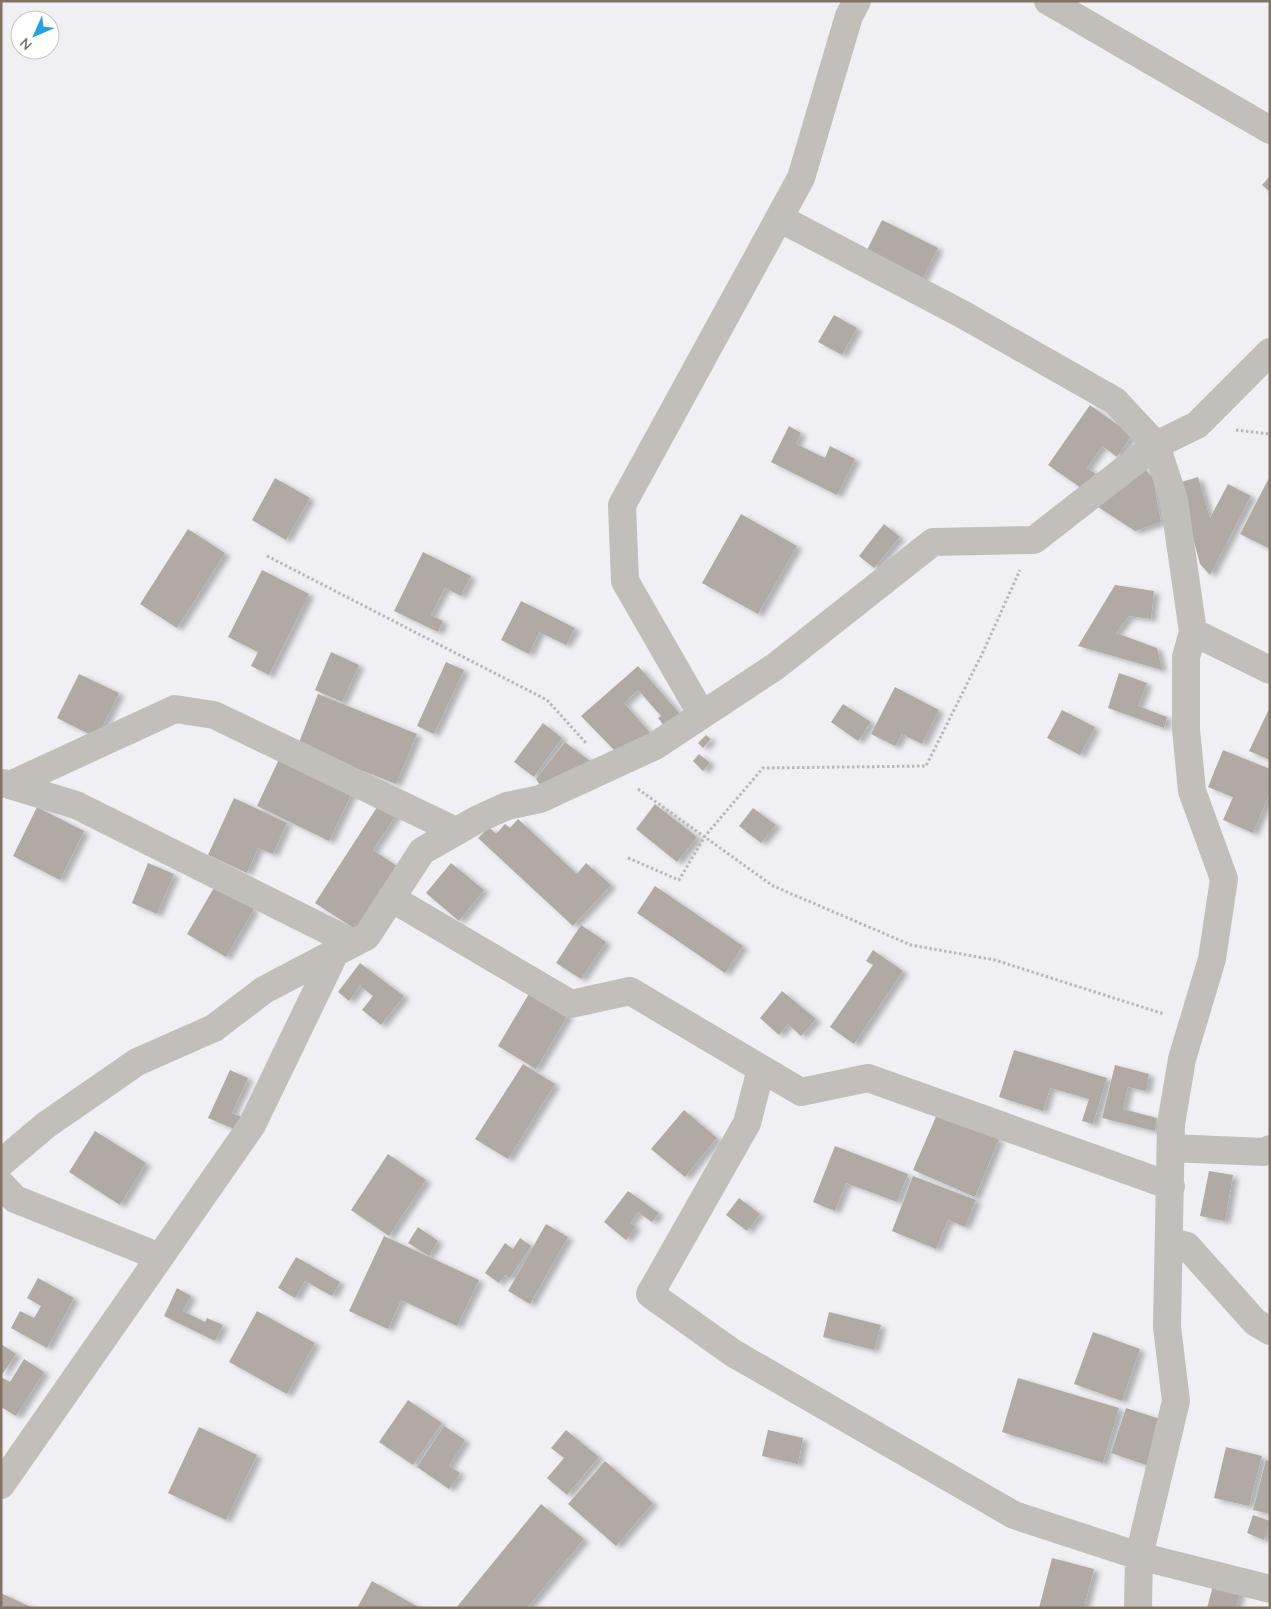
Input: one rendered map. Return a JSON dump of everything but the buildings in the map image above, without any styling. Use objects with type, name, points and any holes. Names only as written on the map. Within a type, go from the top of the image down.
[{"type":"street","points":[[702,715],[625,581],[622,506],[801,178],[849,16],[857,1]]},
{"type":"street","points":[[1048,1],[1270,130]]},
{"type":"street","points":[[779,218],[962,314],[1115,401],[1156,446],[1174,500],[1193,632],[1186,657],[1186,720],[1192,791],[1224,879],[1212,959],[1182,1059],[1171,1124],[1167,1327],[1176,1401],[1139,1556],[1138,1608]]},
{"type":"street","points":[[1,1164],[46,1125],[137,1062],[214,1028],[264,990],[367,936],[422,851],[478,818],[507,806],[540,798],[655,746],[776,666],[933,542],[1034,540],[1156,446],[1197,425],[1270,352]]},
{"type":"street","points":[[1193,632],[1270,670]]},
{"type":"street","points":[[6,783],[175,709],[214,715],[456,831]]},
{"type":"street","points":[[6,783],[76,805],[344,948]]},
{"type":"street","points":[[391,898],[571,1004],[630,991],[801,1092],[868,1078],[1171,1186]]},
{"type":"street","points":[[1,1485],[252,1125],[344,948]]},
{"type":"street","points":[[761,1069],[747,1122],[650,1294],[733,1353],[1014,1515],[1139,1556],[1270,1589]]},
{"type":"street","points":[[1171,1148],[1268,1153]]},
{"type":"street","points":[[1,1184],[15,1199],[160,1257]]},
{"type":"street","points":[[1170,1242],[1187,1246],[1255,1322],[1270,1331]]},
{"type":"path","points":[[628,858],[679,880],[704,836],[763,768],[926,766],[984,650],[1034,540]]},
{"type":"path","points":[[266,556],[547,700],[608,767],[773,886],[911,945],[995,960],[1193,1023]]}]
